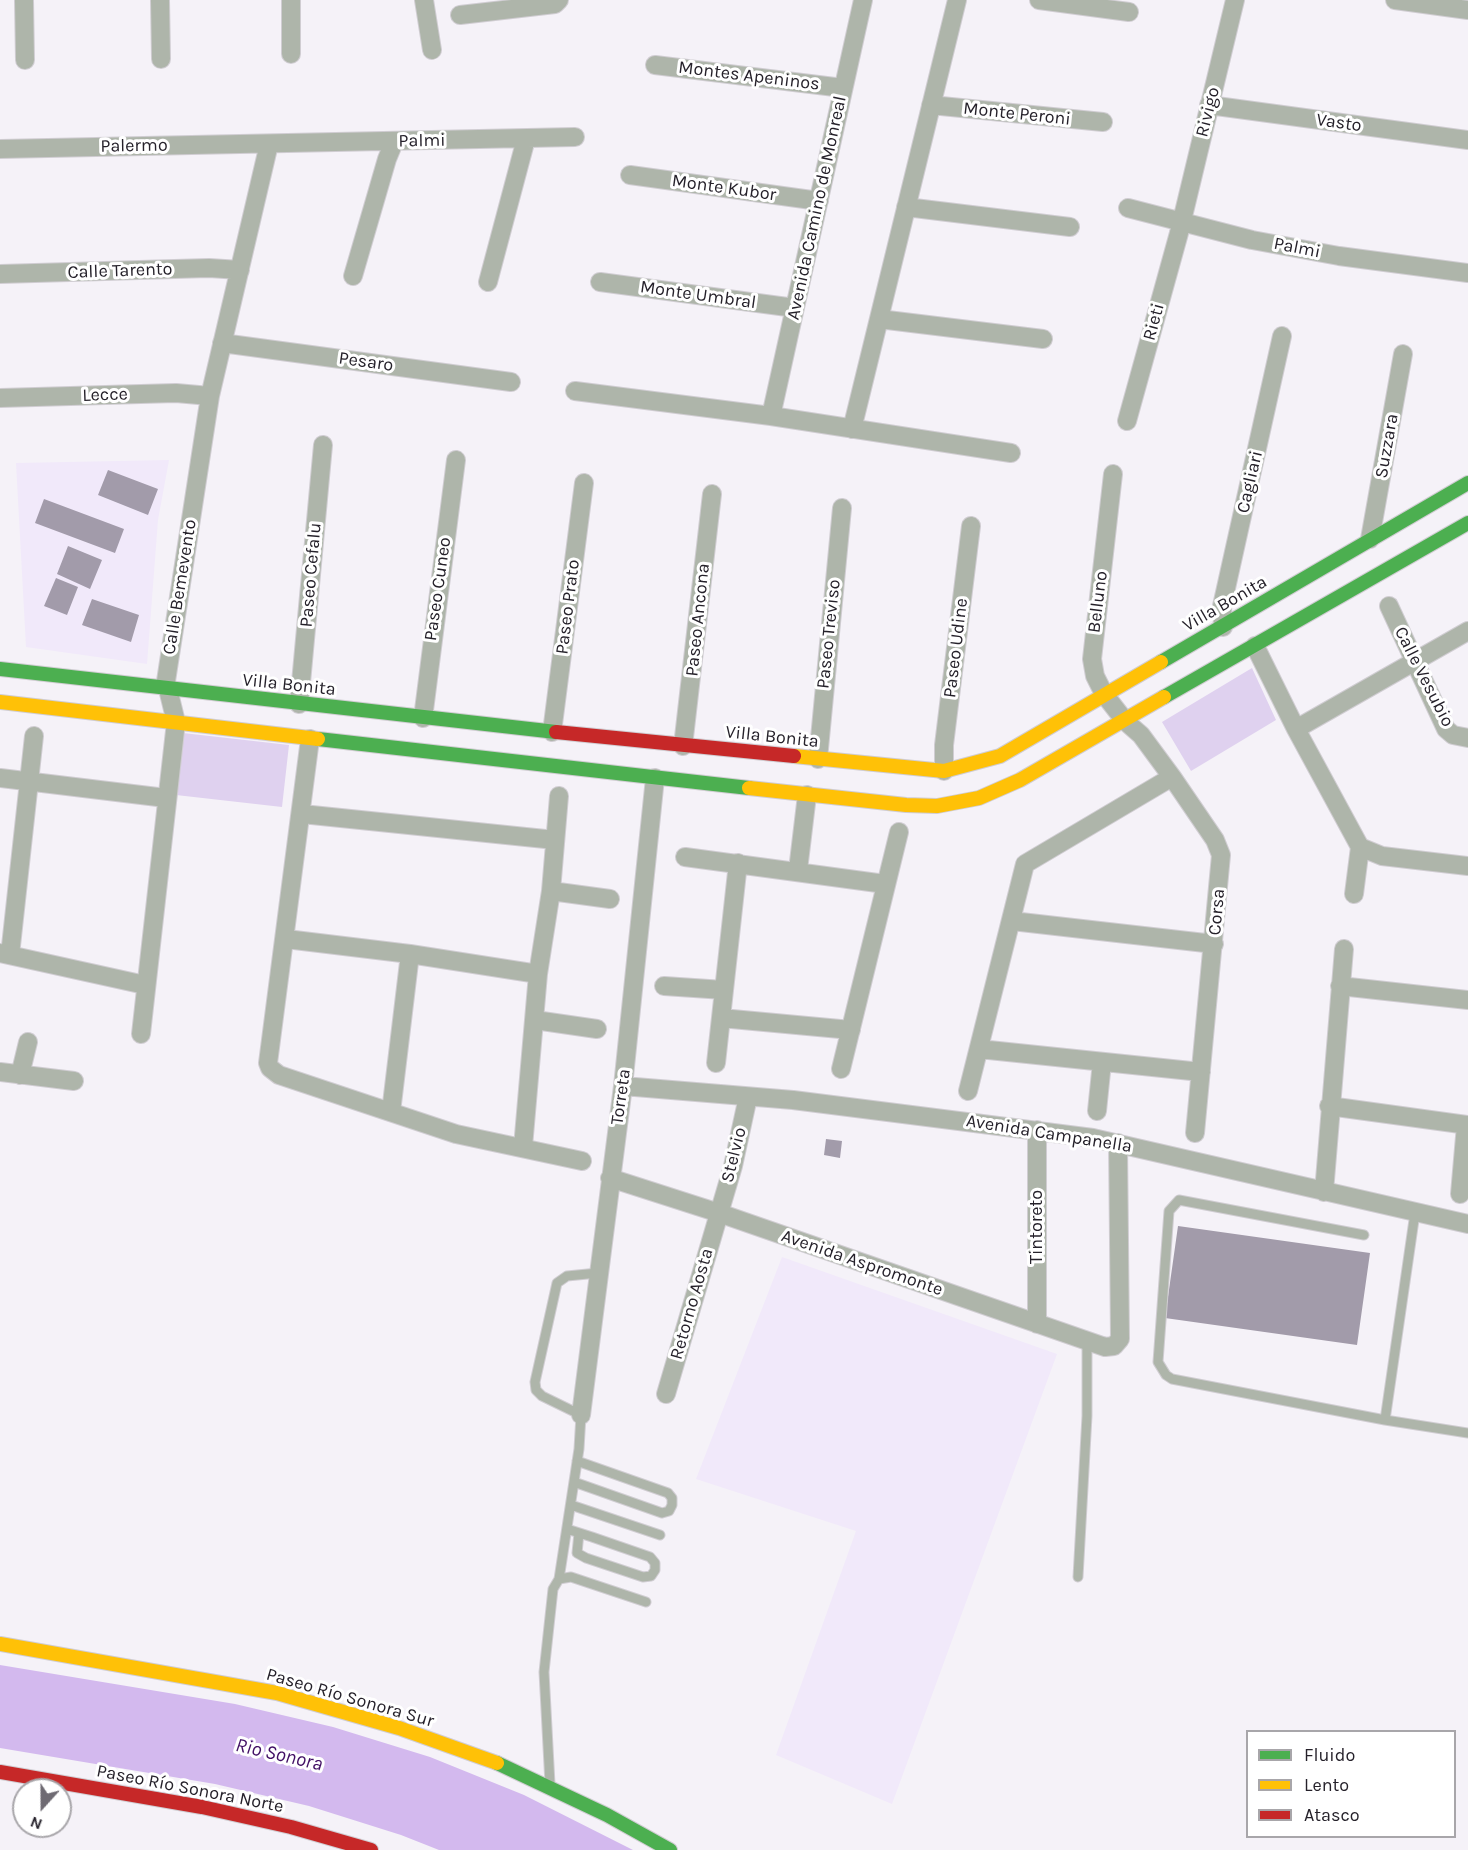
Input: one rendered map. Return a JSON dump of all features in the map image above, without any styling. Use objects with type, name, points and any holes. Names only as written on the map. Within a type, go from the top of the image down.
[{"type":"street","points":[[24,0],[25,60]]},
{"type":"street","points":[[160,0],[161,59]]},
{"type":"street","points":[[291,0],[291,54]]},
{"type":"street","points":[[424,0],[432,50]]},
{"type":"street","points":[[460,15],[555,4],[559,0]]},
{"type":"street","name":"Avenida Camino de Monreal","points":[[771,416],[863,0]]},
{"type":"street","points":[[852,429],[957,0]]},
{"type":"street","points":[[1039,0],[1129,12]]},
{"type":"street","name":"Rivigo","points":[[1181,223],[1235,0]]},
{"type":"street","points":[[1395,0],[1468,9]]},
{"type":"street","name":"Montes Apeninos","points":[[655,65],[843,88]]},
{"type":"street","name":"Monte Peroni","points":[[931,105],[1102,122]]},
{"type":"street","name":"Vasto","points":[[1209,105],[1468,140]]},
{"type":"street","name":"Palmi","points":[[268,144],[575,137]]},
{"type":"street","points":[[488,282],[526,139]]},
{"type":"street","points":[[353,276],[394,142]]},
{"type":"street","name":"Palermo","points":[[0,149],[268,144]]},
{"type":"street","name":"Calle Bemevento","points":[[141,1034],[176,722],[166,690],[166,681],[210,396],[268,144]]},
{"type":"street","name":"Monte Kubor","points":[[630,175],[819,201]]},
{"type":"street","points":[[906,207],[1070,227]]},
{"type":"street","name":"Palmi","points":[[1128,208],[1181,223],[1339,256],[1468,273]]},
{"type":"street","name":"Rieti","points":[[1127,421],[1181,223]]},
{"type":"street","name":"Calle Tarento","points":[[0,274],[209,268],[240,270]]},
{"type":"street","name":"Monte Umbral","points":[[600,282],[795,308]]},
{"type":"street","points":[[879,318],[1043,339]]},
{"type":"street","name":"Cagliari","points":[[1223,627],[1222,606],[1282,336]]},
{"type":"street","name":"Pesaro","points":[[222,343],[511,382]]},
{"type":"street","name":"Suzzara","points":[[1370,539],[1403,354]]},
{"type":"street","points":[[575,391],[771,416],[1011,453]]},
{"type":"street","name":"Lecce","points":[[0,398],[176,393],[210,396]]},
{"type":"street","name":"Paseo Cefalu","points":[[299,704],[323,445]]},
{"type":"street","name":"Paseo Cuneo","points":[[423,718],[456,460]]},
{"type":"street","name":"Belluno","points":[[1113,474],[1092,658],[1104,694],[1125,721]]},
{"type":"street","name":"Paseo Prato","points":[[552,732],[584,483]]},
{"type":"street","name":"Villa Bonita","points":[[0,669],[166,690],[552,732],[944,771],[1000,756],[1468,483]]},
{"type":"street","name":"Paseo Ancona","points":[[683,746],[712,494]]},
{"type":"street","name":"Paseo Treviso","points":[[818,759],[842,508]]},
{"type":"street","points":[[0,702],[807,795],[906,805],[958,803],[979,798],[1020,780],[1468,523]]},
{"type":"street","name":"Paseo Udine","points":[[944,771],[944,745],[971,526]]},
{"type":"street","name":"Calle Vesubio","points":[[1389,606],[1446,729],[1453,735],[1468,738]]},
{"type":"street","points":[[1296,729],[1468,631]]},
{"type":"street","points":[[1255,646],[1296,729],[1360,847],[1354,894]]},
{"type":"street","name":"Corsa","points":[[1125,721],[1141,735],[1219,848],[1221,864],[1195,1133]]},
{"type":"street","points":[[34,736],[5,954],[145,985]]},
{"type":"street","points":[[310,739],[286,939],[268,1062],[270,1068],[279,1075],[456,1134],[582,1161]]},
{"type":"street","points":[[968,1091],[1012,921],[1022,872],[1029,861],[1172,777]]},
{"type":"street","points":[[0,778],[166,798]]},
{"type":"street","name":"Torreta","points":[[581,1415],[623,1086],[655,778]]},
{"type":"street","points":[[798,870],[807,795]]},
{"type":"street","points":[[523,1147],[538,974],[551,891],[559,796]]},
{"type":"street","points":[[302,814],[555,840]]},
{"type":"street","points":[[841,1069],[899,832]]},
{"type":"street","points":[[1360,847],[1382,856],[1468,866]]},
{"type":"street","points":[[685,857],[798,870],[885,884]]},
{"type":"street","points":[[716,1063],[738,863]]},
{"type":"street","points":[[551,891],[610,899]]},
{"type":"street","points":[[1012,921],[1214,944]]},
{"type":"street","points":[[286,939],[410,954],[538,974]]},
{"type":"street","points":[[1324,1192],[1329,1106],[1344,949]]},
{"type":"street","points":[[391,1112],[410,954]]},
{"type":"street","points":[[664,986],[724,990]]},
{"type":"street","points":[[1340,986],[1468,1000]]},
{"type":"street","points":[[721,1018],[851,1030]]},
{"type":"street","points":[[535,1020],[597,1029]]},
{"type":"street","points":[[20,1075],[28,1042]]},
{"type":"street","points":[[979,1049],[1201,1072]]},
{"type":"street","points":[[1097,1111],[1102,1062]]},
{"type":"street","points":[[0,1072],[74,1081]]},
{"type":"street","name":"Avenida Campanella","points":[[623,1086],[748,1097],[1037,1130],[1118,1143],[1468,1224]]},
{"type":"street","name":"Stelvio","points":[[719,1213],[748,1097]]},
{"type":"street","points":[[1329,1106],[1467,1125],[1460,1194]]},
{"type":"street","name":"Tintoreto","points":[[1037,1130],[1037,1324]]},
{"type":"street","name":"Avenida Aspromonte","points":[[610,1178],[719,1213],[1105,1347],[1114,1346],[1120,1339],[1118,1143]]},
{"type":"street","name":"Retorno Aosta","points":[[666,1394],[719,1213]]},
{"type":"street","name":"Paseo Río Sonora Sur","points":[[0,1644],[277,1693],[399,1728],[496,1763],[670,1850]]},
{"type":"street","name":"Paseo Río Sonora Norte","points":[[0,1772],[202,1807],[291,1827],[371,1850]]},
{"type":"lane","points":[[1364,1235],[1179,1200],[1169,1211],[1158,1362],[1166,1375],[1172,1379],[1385,1420],[1468,1432]]},
{"type":"lane","points":[[1385,1420],[1415,1213]]},
{"type":"lane","points":[[551,1789],[544,1672],[553,1589],[559,1579],[571,1505],[581,1415],[542,1396],[536,1390],[535,1382],[556,1283],[567,1276],[598,1273]]},
{"type":"lane","points":[[1078,1577],[1087,1416],[1087,1341]]},
{"type":"lane","points":[[574,1482],[662,1513],[669,1511],[672,1505],[672,1498],[668,1493],[577,1461]]},
{"type":"lane","points":[[571,1505],[660,1535]]},
{"type":"lane","points":[[567,1529],[579,1533],[650,1557],[656,1563],[655,1570],[651,1576],[643,1577],[586,1558],[577,1553],[579,1533]]},
{"type":"lane","points":[[559,1579],[571,1577],[646,1602]]},
{"type":"shaded area","points":[[169,460],[158,520],[147,664],[26,647],[16,463]]},
{"type":"shaded area","points":[[1252,668],[1276,720],[1191,771],[1162,722]]},
{"type":"shaded area","points":[[183,733],[289,745],[282,807],[176,795]]},
{"type":"shaded area","points":[[782,1257],[1057,1354],[892,1804],[776,1755],[856,1531],[696,1479]]},
{"type":"water","name":"Rio Sonora","points":[[0,1665],[235,1704],[333,1727],[430,1757],[524,1795],[633,1850],[439,1850],[401,1835],[309,1806],[215,1784],[0,1748]]},
{"type":"building","points":[[108,470],[158,489],[148,515],[98,495]]},
{"type":"building","points":[[44,499],[124,529],[115,553],[35,523]]},
{"type":"building","points":[[68,546],[102,560],[90,589],[57,574]]},
{"type":"building","points":[[56,578],[78,587],[67,615],[44,606]]},
{"type":"building","points":[[92,599],[139,615],[131,642],[82,625]]},
{"type":"building","points":[[826,1139],[842,1141],[840,1158],[824,1155]]},
{"type":"building","points":[[1178,1226],[1370,1253],[1357,1345],[1165,1318]]},
{"type":"traffic: fast","points":[[1161,662],[1468,483]]},
{"type":"traffic: fast","points":[[1164,697],[1468,523]]},
{"type":"traffic: fast","points":[[0,669],[556,732]]},
{"type":"traffic: fast","points":[[318,739],[749,788]]},
{"type":"traffic: fast","points":[[497,1763],[607,1815],[670,1850]]},
{"type":"traffic: slow","points":[[794,756],[944,771],[1000,756],[1161,662]]},
{"type":"traffic: slow","points":[[749,788],[906,805],[937,806],[979,798],[1020,780],[1164,697]]},
{"type":"traffic: slow","points":[[0,702],[318,739]]},
{"type":"traffic: slow","points":[[0,1644],[277,1693],[399,1728],[497,1763]]},
{"type":"traffic: jam","points":[[556,732],[794,756]]},
{"type":"traffic: jam","points":[[0,1772],[202,1807],[291,1827],[371,1850]]}]
